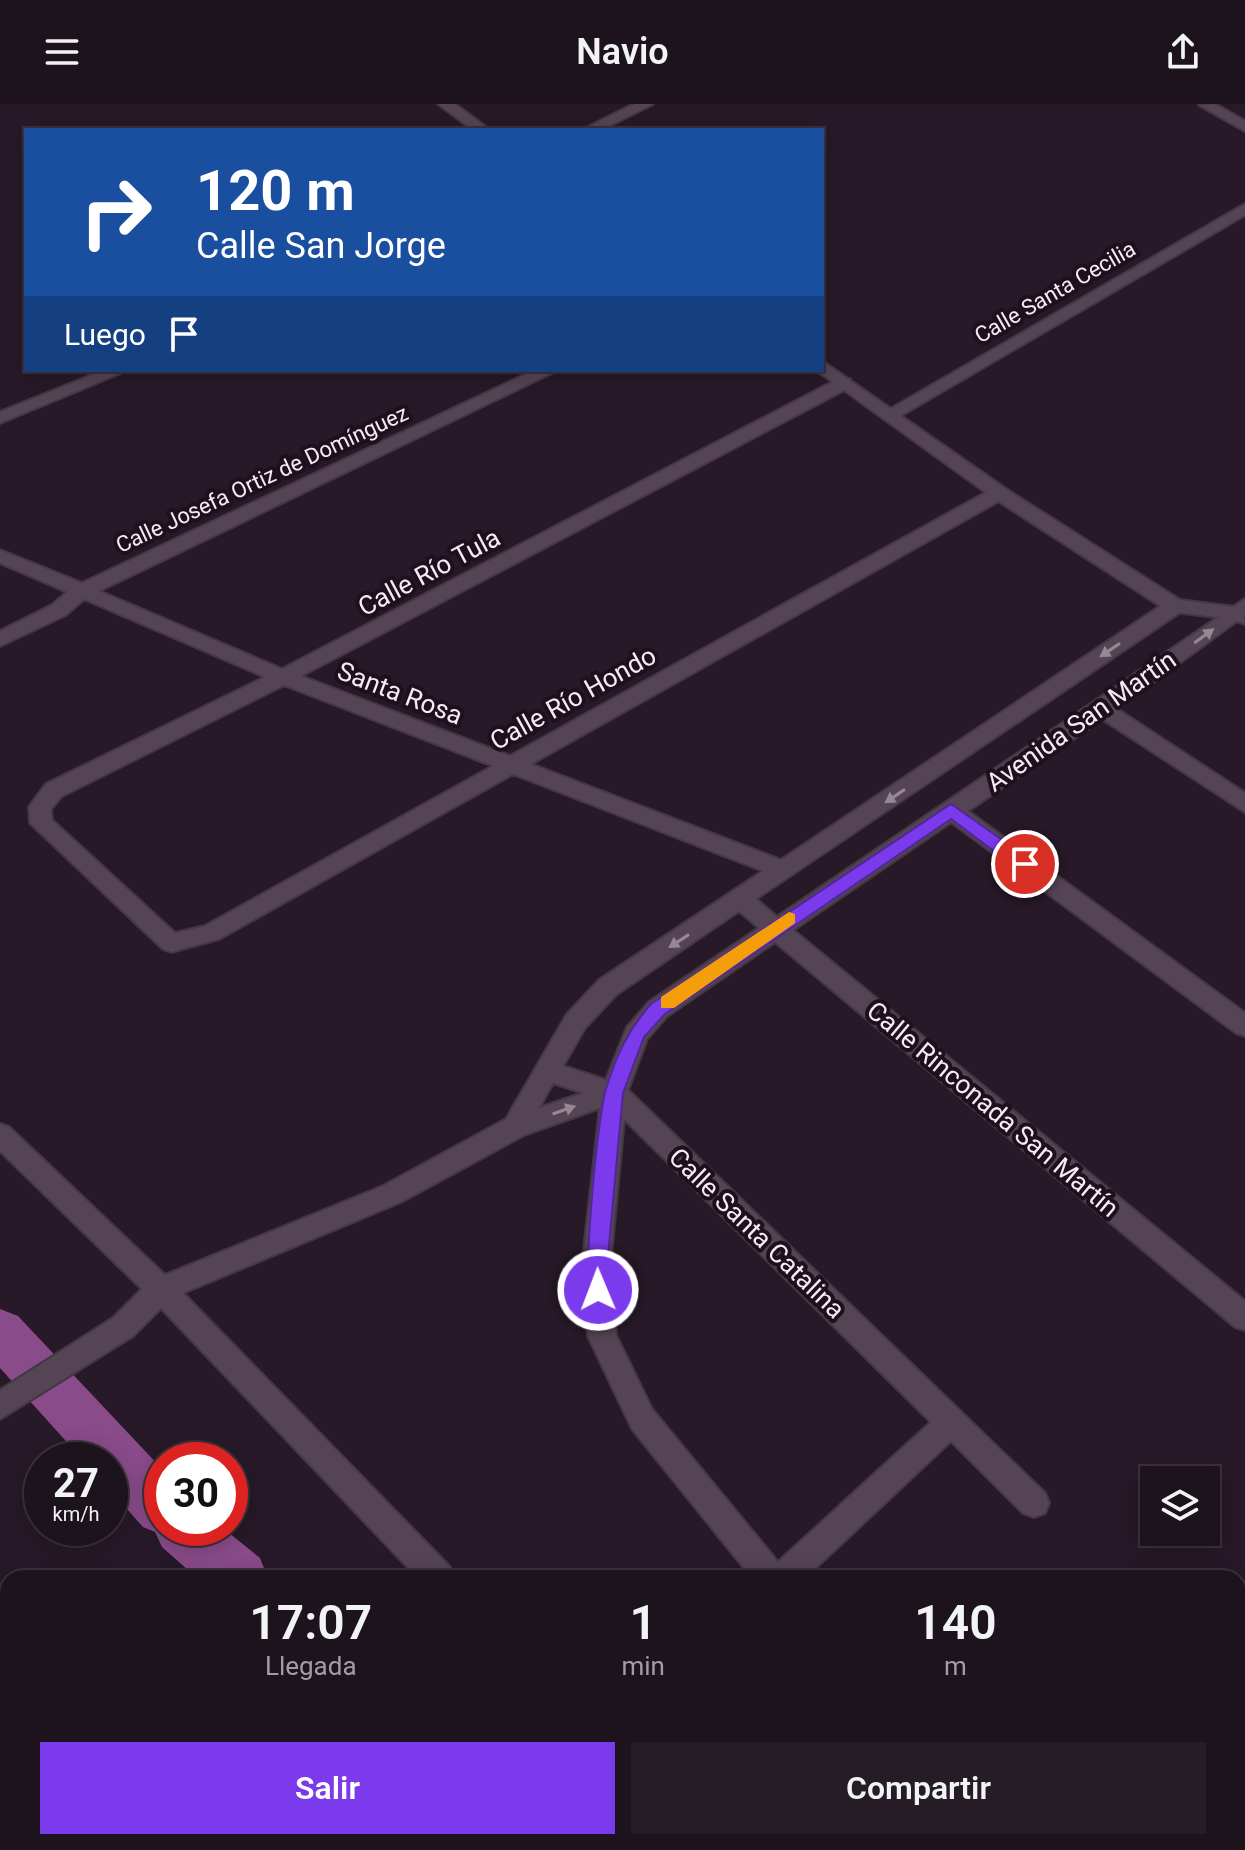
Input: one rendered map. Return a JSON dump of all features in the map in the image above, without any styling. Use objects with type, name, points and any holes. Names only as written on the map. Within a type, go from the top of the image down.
[{"type":"street","points":[[445,104],[480,128]]},
{"type":"street","points":[[593,128],[646,104]]},
{"type":"street","points":[[1206,105],[1245,127]]},
{"type":"street","name":"Calle Santa Cecilia","points":[[889,415],[1245,209]]},
{"type":"street","points":[[824,368],[999,493],[1175,606],[1242,612]]},
{"type":"street","points":[[0,418],[114,372]]},
{"type":"street","name":"Calle Josefa Ortiz de Domínguez","points":[[0,639],[59,610],[80,592],[545,372]]},
{"type":"street","name":"Calle Río Tula","points":[[171,943],[41,823],[40,807],[54,790],[283,677],[844,383]]},
{"type":"street","name":"Calle Río Hondo","points":[[171,943],[211,933],[999,493]]},
{"type":"street","name":"Santa Rosa","points":[[0,556],[283,677],[784,870]]},
{"type":"street","name":"Avenida San Martín","points":[[515,1127],[576,1021],[608,987],[1175,606]]},
{"type":"street","name":"Avenida San Martín","points":[[765,1570],[642,1419],[602,1336],[596,1267],[614,1093],[636,1034],[658,1009],[1242,612]]},
{"type":"street","points":[[1102,709],[1245,804]]},
{"type":"street","points":[[951,810],[1245,1026]]},
{"type":"street","name":"Calle Rinconada San Martín","points":[[741,900],[1245,1318]]},
{"type":"street","name":"Calle Santa Catalina","points":[[547,1071],[614,1093],[1034,1503]]},
{"type":"street","points":[[0,1406],[123,1327],[161,1289],[392,1194],[515,1127],[614,1093]]},
{"type":"street","points":[[0,1135],[161,1289],[431,1570]]},
{"type":"street","points":[[792,1570],[951,1422]]},
{"type":"waterway","points":[[0,1332],[144,1488]]},
{"type":"waterway","points":[[202,1546],[231,1570]]},
{"type":"slow traffic","points":[[667,1003],[789,919]]},
{"type":"route","points":[[598,1290],[596,1267],[614,1093],[636,1034],[658,1009],[951,810],[1025,864]]}]
